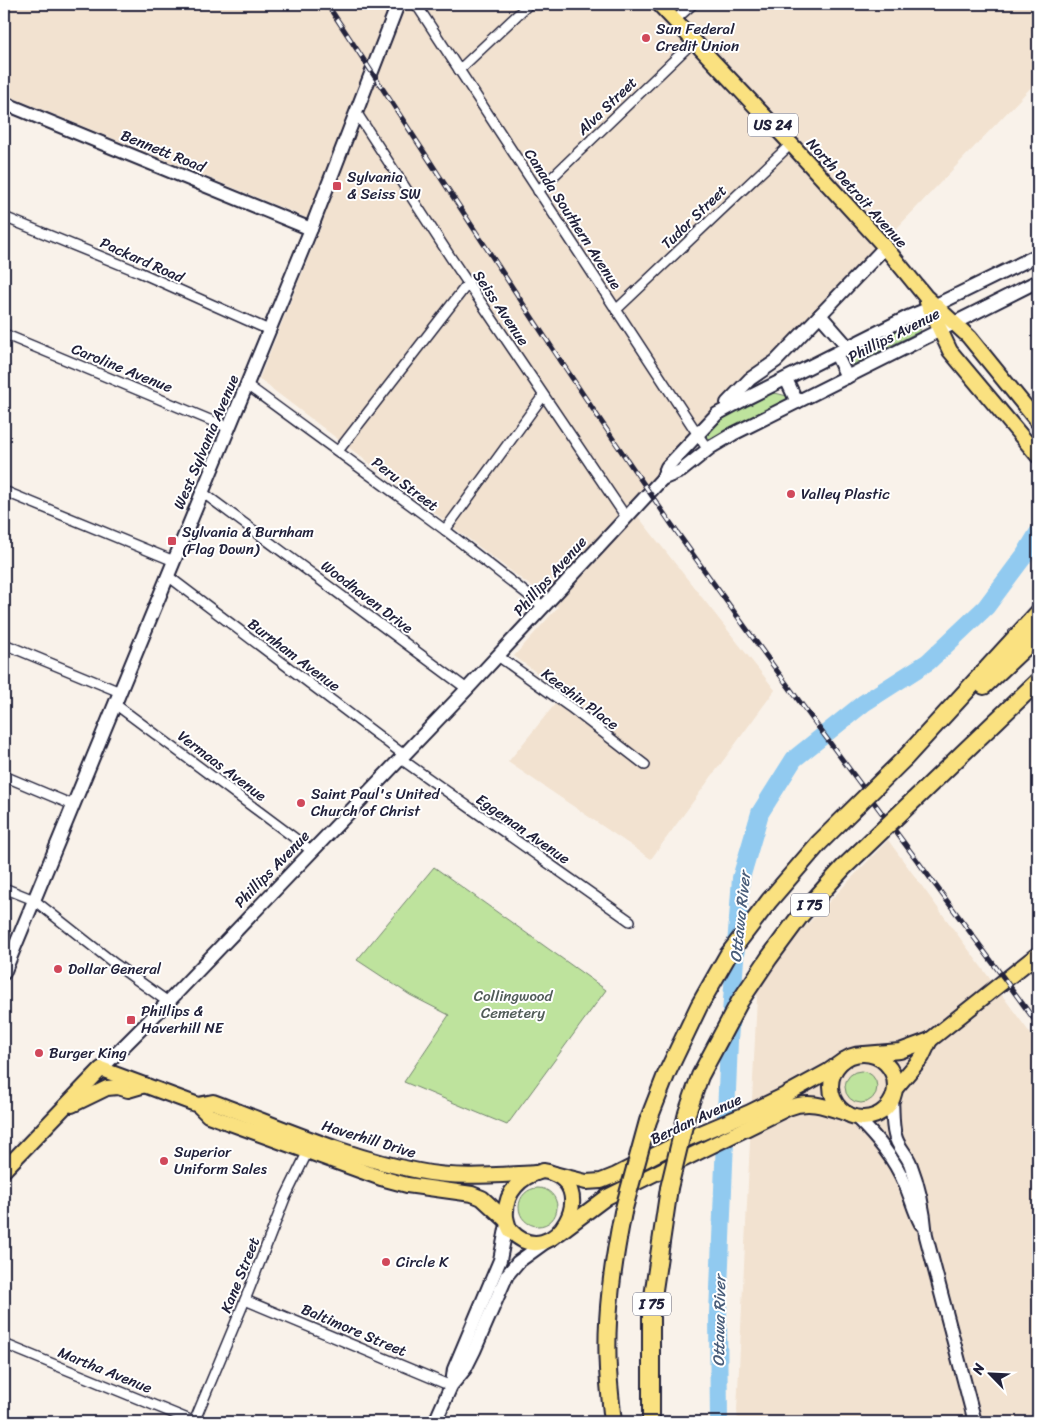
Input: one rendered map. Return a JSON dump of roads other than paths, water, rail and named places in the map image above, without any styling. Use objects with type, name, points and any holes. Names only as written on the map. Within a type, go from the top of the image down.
[{"type":"highway","points":[[905,758],[1038,613]]},
{"type":"highway","name":"I 75","points":[[613,1422],[608,1368],[609,1304],[614,1256],[623,1212],[648,1120],[666,1075],[699,1006],[728,955],[769,900],[819,843],[905,758],[1038,635]]},
{"type":"highway","name":"I 75","points":[[650,1422],[651,1310],[669,1188],[687,1113],[700,1076],[718,1040],[740,1001],[800,916],[843,868],[1038,681]]},
{"type":"main road","name":"North Detroit Avenue","points":[[659,4],[886,247],[930,304],[969,337],[1038,422]]},
{"type":"main road","name":"North Detroit Avenue","points":[[930,304],[950,351],[1038,456]]},
{"type":"main road","points":[[930,1040],[922,1057],[894,1094],[886,1108],[878,1115],[868,1118],[852,1116],[837,1103],[832,1088],[835,1073],[844,1060],[864,1054],[900,1051],[930,1040],[1038,954]]},
{"type":"main road","points":[[864,1054],[884,1061],[891,1069],[895,1079],[894,1094]]},
{"type":"main road","name":"Berdan Avenue","points":[[554,1174],[586,1182],[601,1181],[682,1141],[748,1113],[807,1084],[844,1060]]},
{"type":"main road","name":"Haverhill Drive","points":[[101,1069],[198,1105],[213,1102],[308,1142],[381,1178],[407,1185],[472,1194],[482,1198],[507,1222]]},
{"type":"main road","name":"Phillips Avenue","points":[[4,1170],[101,1069]]},
{"type":"main road","points":[[60,1111],[107,1088],[118,1087],[128,1090],[145,1085]]},
{"type":"main road","name":"Berdan Avenue","points":[[559,1233],[592,1207],[623,1188],[788,1108],[801,1104],[818,1104],[852,1116]]},
{"type":"main road","name":"Haverhill Drive","points":[[308,1142],[420,1171],[479,1176],[536,1172]]},
{"type":"main road","points":[[543,1171],[554,1174],[567,1185],[572,1196],[570,1215],[559,1233],[547,1241],[535,1242],[524,1240],[513,1232],[507,1222],[507,1200],[513,1189],[524,1179],[536,1172],[543,1171]]},
{"type":"street","name":"West Sylvania Avenue","points":[[4,974],[270,330],[398,4]]},
{"type":"street","name":"Canada Southern Avenue","points":[[416,4],[708,450]]},
{"type":"street","points":[[459,70],[529,4]]},
{"type":"street","points":[[675,20],[693,4]]},
{"type":"street","name":"Alva Street","points":[[538,191],[694,41]]},
{"type":"street","name":"Bennett Road","points":[[4,104],[310,230]]},
{"type":"street","name":"Seiss Avenue","points":[[356,112],[543,396],[626,517]]},
{"type":"street","name":"Tudor Street","points":[[616,310],[791,144]]},
{"type":"street","name":"Packard Road","points":[[4,216],[139,272],[270,330]]},
{"type":"street","name":"Phillips Avenue","points":[[101,1069],[168,1002],[403,757],[544,607],[662,479],[667,468],[697,434],[750,379],[776,361],[886,247]]},
{"type":"street","name":"Phillips Avenue","points":[[717,414],[930,304],[1038,255]]},
{"type":"street","name":"Phillips Avenue","points":[[662,479],[681,471],[723,439],[1038,281]]},
{"type":"street","points":[[338,452],[468,282]]},
{"type":"street","points":[[820,315],[848,347]]},
{"type":"street","name":"Caroline Avenue","points":[[4,334],[229,428]]},
{"type":"street","points":[[836,354],[847,378]]},
{"type":"street","points":[[786,379],[797,402]]},
{"type":"street","name":"Peru Street","points":[[247,385],[445,530],[544,607]]},
{"type":"street","points":[[445,530],[543,396]]},
{"type":"street","points":[[4,491],[174,561]]},
{"type":"street","name":"Woodhaven Drive","points":[[202,492],[467,689]]},
{"type":"street","name":"Burnham Avenue","points":[[168,576],[403,757]]},
{"type":"street","name":"Vermaas Avenue","points":[[4,644],[117,698],[312,851]]},
{"type":"street","name":"Keeshin Place","points":[[498,656],[645,765]]},
{"type":"street","name":"Eggeman Avenue","points":[[403,757],[630,921]]},
{"type":"street","points":[[4,776],[73,805]]},
{"type":"street","points":[[4,888],[34,900],[168,1002]]},
{"type":"street","points":[[894,1094],[894,1133],[909,1161],[917,1184],[924,1211],[926,1236]]},
{"type":"street","points":[[852,1116],[883,1146],[895,1164],[926,1236],[976,1422]]},
{"type":"street","name":"Kane Street","points":[[194,1422],[246,1300],[308,1142]]},
{"type":"street","points":[[452,1386],[454,1369],[500,1260],[507,1222]]},
{"type":"street","points":[[436,1422],[452,1386],[465,1369],[474,1351],[507,1275],[518,1262],[547,1241]]},
{"type":"street","name":"Baltimore Street","points":[[246,1300],[452,1386]]},
{"type":"street","name":"Martha Avenue","points":[[4,1344],[194,1422]]},
{"type":"waterway","name":"Ottawa River","points":[[719,1422],[718,1313],[729,1041],[741,878],[760,813],[794,759],[864,703],[928,662],[986,607],[1024,556],[1038,533]]},
{"type":"railway","points":[[327,4],[541,331],[672,525],[762,651],[1038,1025]]},
{"type":"place","name":"Sun Federal Credit Union","points":[[646,38]]},
{"type":"place","name":"Sylvania & Seiss SW","points":[[337,186]]},
{"type":"place","name":"Valley Plastic","points":[[791,494]]},
{"type":"place","name":"Sylvania & Burnham (Flag Down)","points":[[172,541]]},
{"type":"place","name":"Saint Paul's United Church of Christ","points":[[301,803]]},
{"type":"place","name":"Dollar General","points":[[58,969]]},
{"type":"place","name":"Phillips & Haverhill NE","points":[[131,1020]]},
{"type":"place","name":"Burger King","points":[[39,1053]]},
{"type":"place","name":"Superior Uniform Sales","points":[[164,1161]]},
{"type":"place","name":"Circle K","points":[[386,1262]]},
{"type":"park label","name":"Collingwood Cemetery","points":[[513,1004]]}]
